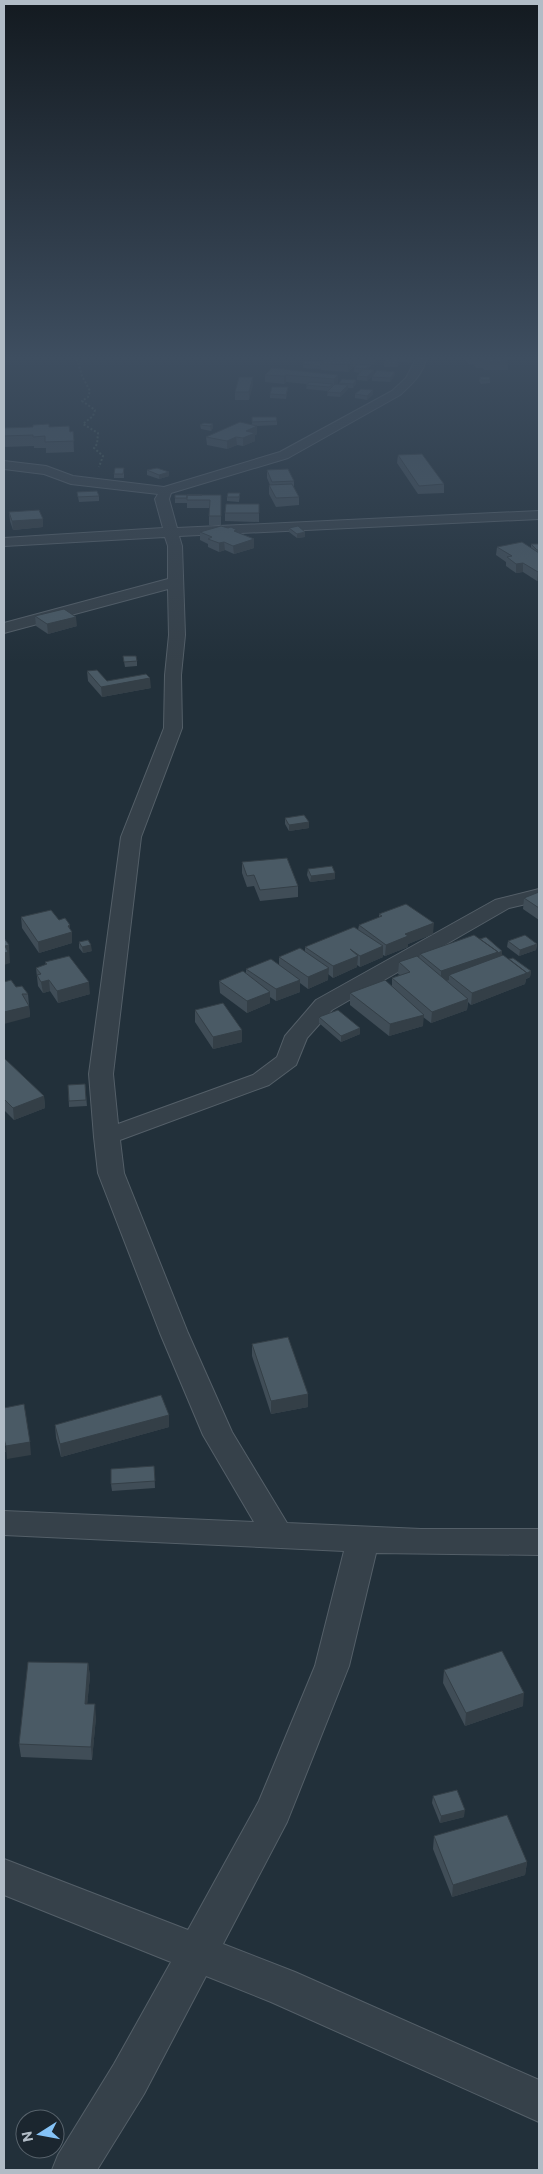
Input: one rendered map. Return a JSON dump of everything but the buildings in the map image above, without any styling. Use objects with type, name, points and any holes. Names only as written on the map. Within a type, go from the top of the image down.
[{"type":"street","points":[[4,465],[46,470],[71,480],[166,491],[177,486],[268,460]]},
{"type":"street","points":[[166,491],[162,499],[175,546],[177,635],[173,675],[173,728],[131,837],[101,1074],[106,1137],[111,1174],[178,1342],[218,1435],[278,1534]]},
{"type":"street","points":[[4,542],[172,532],[539,515]]},
{"type":"street","points":[[4,628],[176,582]]},
{"type":"street","points":[[106,1137],[261,1080],[288,1060],[296,1036],[324,1004],[502,904],[530,896],[539,896]]},
{"type":"street","points":[[4,1523],[421,1542],[539,1542]]},
{"type":"street","points":[[73,2170],[129,2079],[274,1810],[332,1666],[363,1539]]},
{"type":"street","points":[[4,1877],[282,1986],[539,2101]]},
{"type":"path","points":[[99,483],[100,460]]}]
